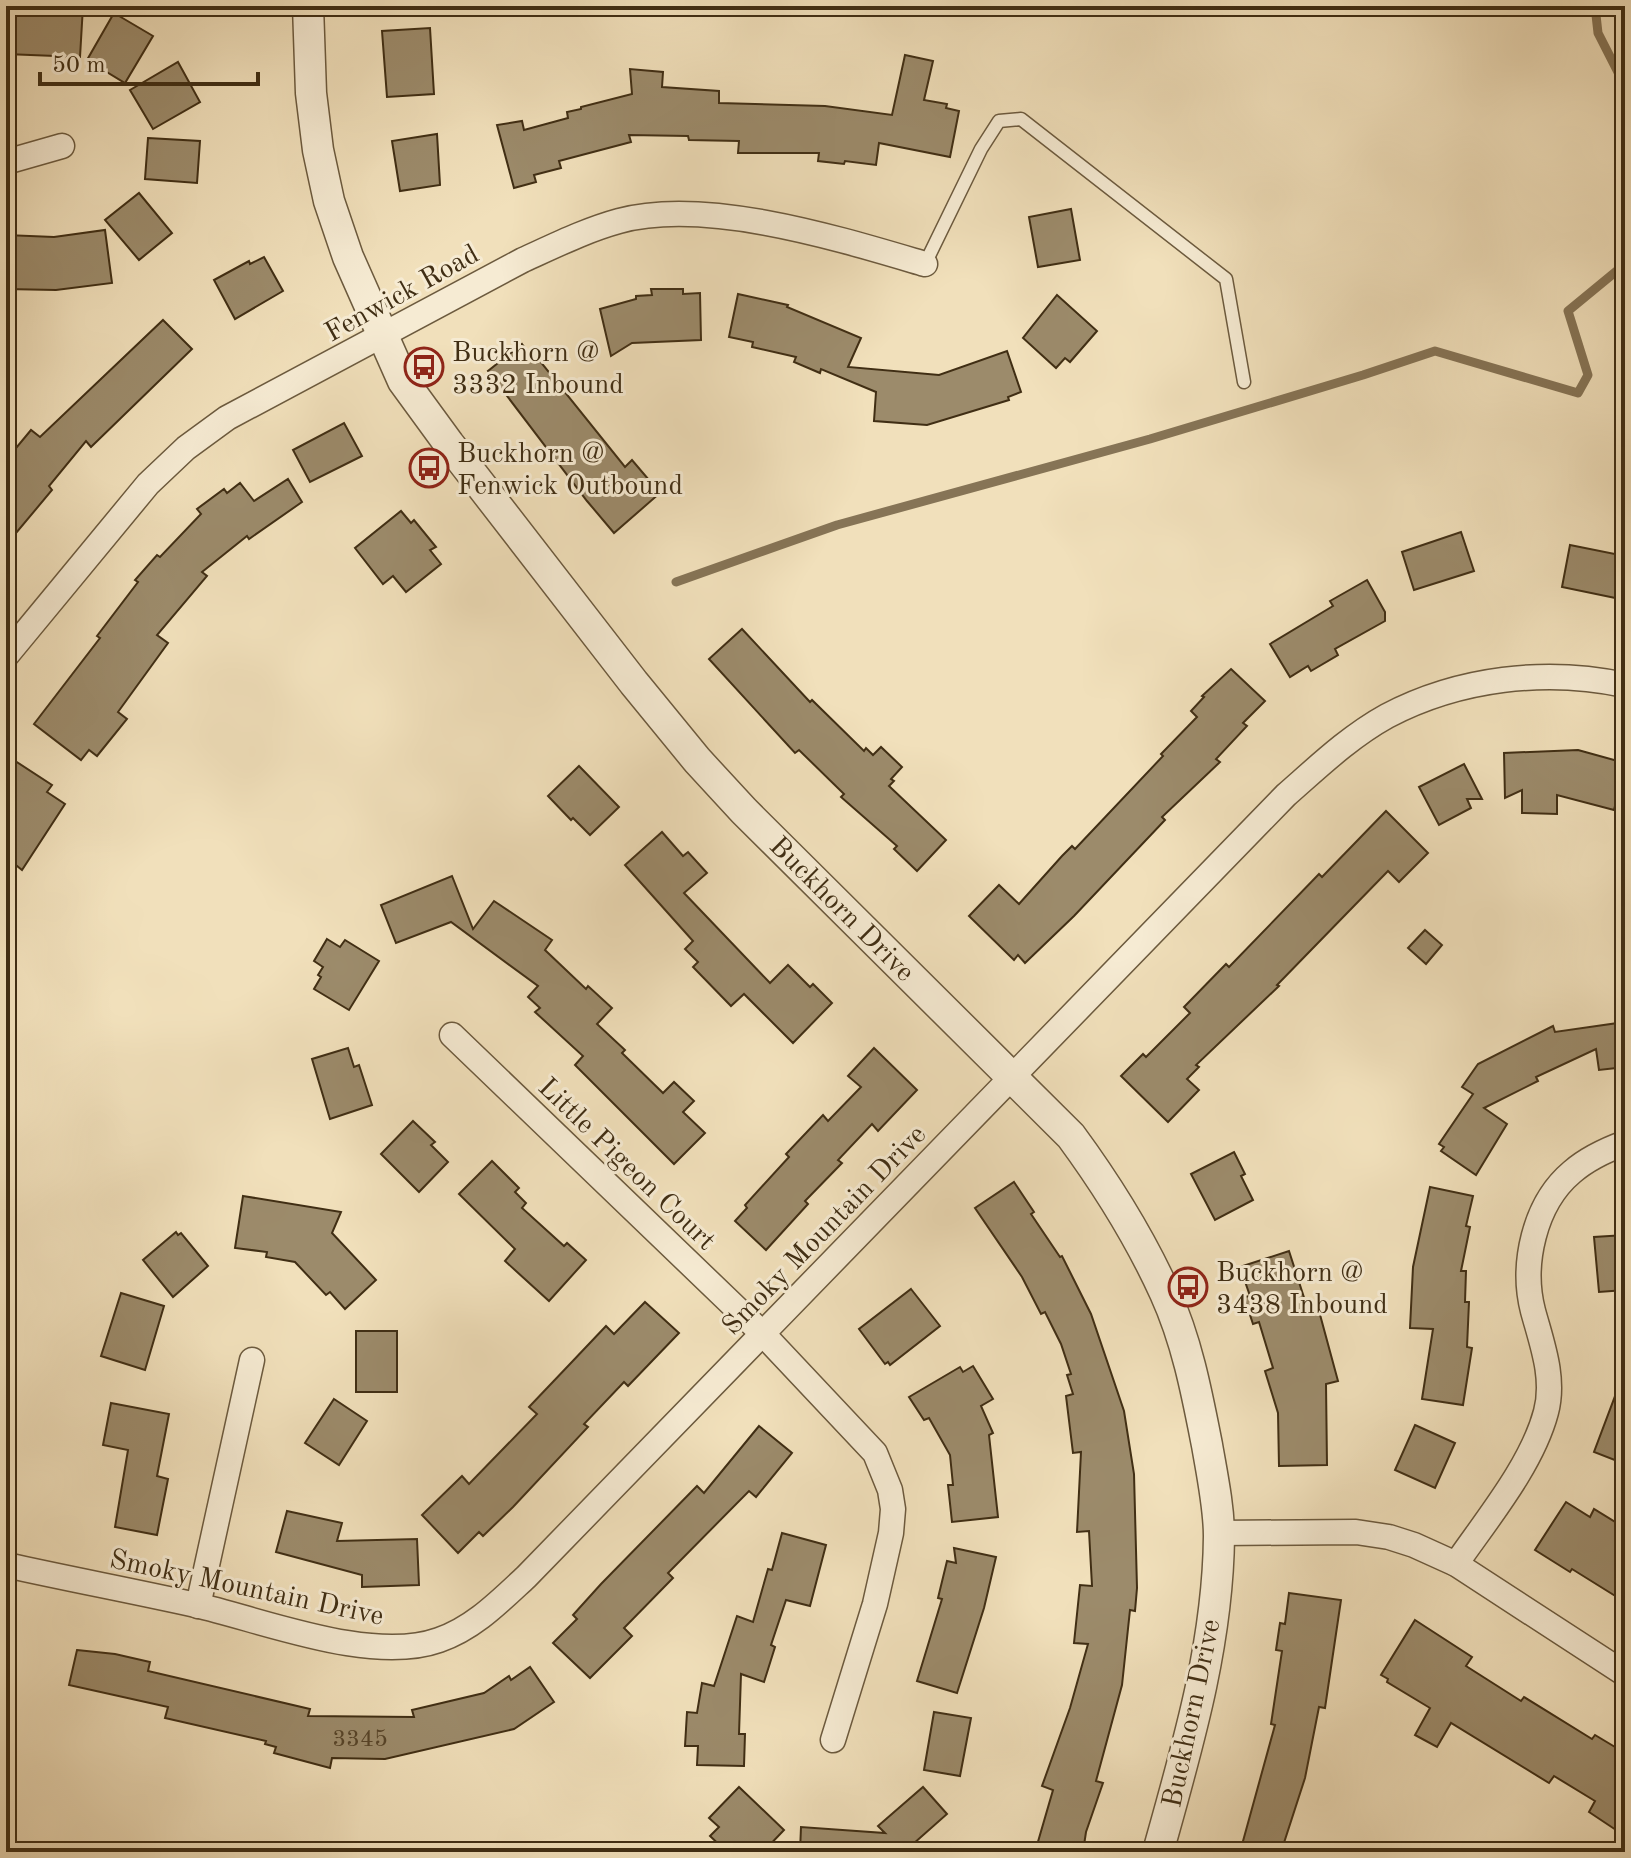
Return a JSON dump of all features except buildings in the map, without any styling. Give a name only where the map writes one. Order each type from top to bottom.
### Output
[{"type":"street","name":"Buckhorn Drive","points":[[308,6],[311,93],[318,150],[329,201],[348,257],[403,381],[697,760],[744,811],[1071,1136],[1106,1183],[1165,1293],[1197,1392],[1219,1533],[1206,1666],[1189,1742],[1158,1852]]},
{"type":"street","points":[[6,162],[62,146]]},
{"type":"street","name":"Fenwick Road","points":[[6,656],[148,484],[186,448],[227,418],[546,249],[620,220],[704,214],[833,237],[925,264]]},
{"type":"street","name":"Smoky Mountain Drive","points":[[6,1565],[198,1606],[362,1647],[401,1648],[439,1640],[479,1620],[526,1577],[1286,795],[1343,746],[1386,717],[1428,697],[1471,685],[1510,679],[1583,678],[1625,685]]},
{"type":"street","name":"Little Pigeon Court","points":[[452,1035],[763,1334],[875,1453],[890,1490],[893,1509],[884,1569],[833,1740]]},
{"type":"street","points":[[1456,1564],[1511,1483],[1534,1443],[1546,1411],[1547,1366],[1526,1271],[1534,1232],[1551,1199],[1570,1173],[1596,1154],[1625,1143]]},
{"type":"street","points":[[198,1606],[252,1360]]},
{"type":"street","points":[[1219,1533],[1356,1532],[1414,1545],[1456,1564],[1625,1674]]},
{"type":"lane","points":[[925,264],[993,130],[999,121],[1021,119],[1226,279],[1244,382]]},
{"type":"waterway","points":[[1595,6],[1598,33],[1625,86]]},
{"type":"waterway","points":[[676,582],[837,525],[1150,439],[1435,351],[1578,393],[1588,375],[1568,311],[1619,269],[1625,269]]},
{"type":"place","name":"Buckhorn @ 3332 Inbound","points":[[424,367]]},
{"type":"place","name":"Buckhorn @ Fenwick Outbound","points":[[429,468]]},
{"type":"place","name":"Buckhorn @ 3438 Inbound","points":[[1188,1287]]}]
